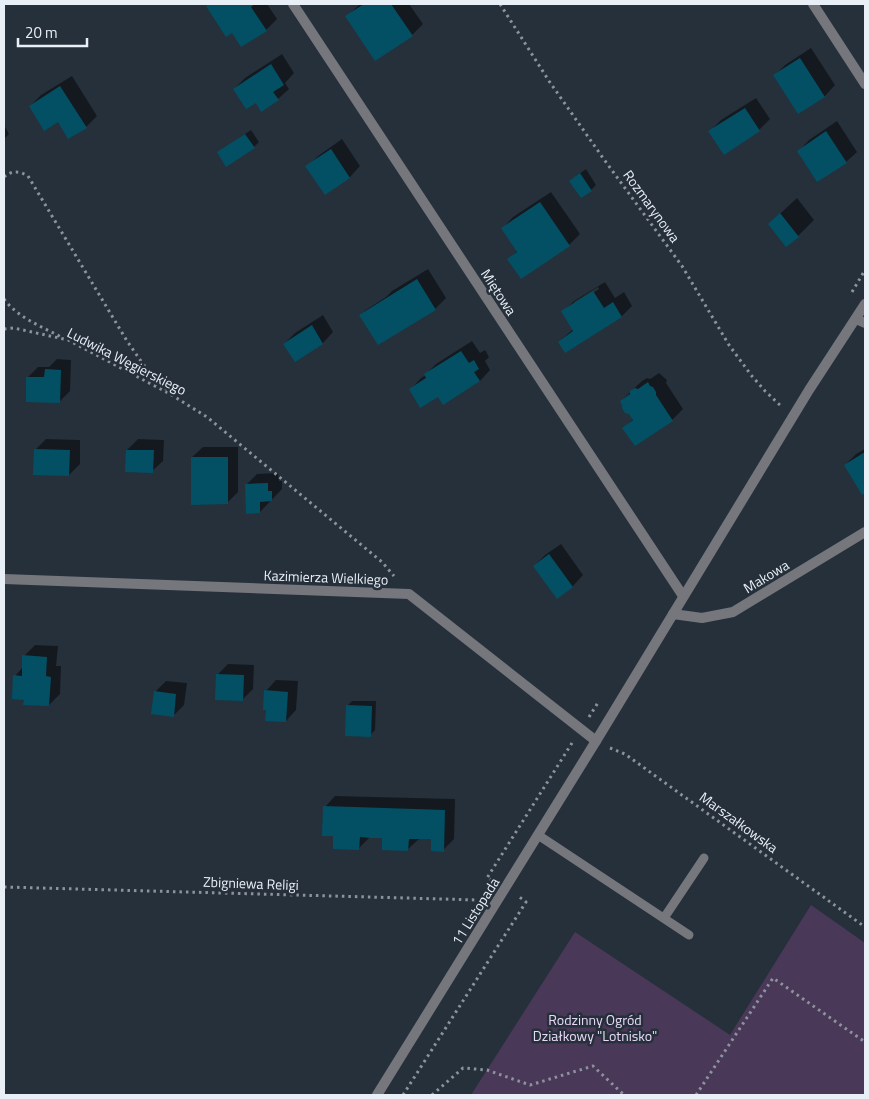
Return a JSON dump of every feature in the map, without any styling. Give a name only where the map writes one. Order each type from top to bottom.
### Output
[{"type":"street","name":"Miętowa","points":[[293,4],[683,596]]},
{"type":"street","points":[[814,4],[865,84]]},
{"type":"street","name":"11 Listopada","points":[[378,1095],[809,390],[861,321],[865,304]]},
{"type":"street","name":"Makowa","points":[[673,614],[702,618],[733,612],[865,532]]},
{"type":"street","name":"Kazimierza Wielkiego","points":[[4,578],[409,594]]},
{"type":"street","points":[[409,594],[596,741]]},
{"type":"lane","points":[[538,835],[689,935]]},
{"type":"lane","points":[[664,918],[704,858]]},
{"type":"path","name":"Rozmarynowa","points":[[500,4],[549,81],[682,266],[730,345],[751,375],[765,391],[793,416]]},
{"type":"path","points":[[4,177],[8,173],[21,172],[28,176],[127,341],[170,394]]},
{"type":"path","points":[[4,299],[26,319],[68,340]]},
{"type":"path","name":"Ludwika Węgierskiego","points":[[4,328],[14,328],[68,340],[170,394],[207,417],[382,562],[409,594]]},
{"type":"path","name":"Marszałkowska","points":[[596,741],[625,754],[865,927]]},
{"type":"path","name":"Zbigniewa Religi","points":[[4,887],[497,901]]},
{"type":"path","points":[[403,1095],[526,902]]},
{"type":"path","points":[[696,1095],[773,978],[865,1042]]},
{"type":"path","points":[[432,1095],[463,1068],[487,1070],[530,1085],[593,1066],[624,1095]]},
{"type":"green space","name":"Rodzinny Ogród Działkowy \"Lotnisko\"","points":[[811,905],[865,943],[865,1095],[471,1095],[575,932],[730,1035]]},
{"type":"building","points":[[209,4],[254,4],[251,7],[267,31],[241,47],[232,33],[226,37],[206,6]]},
{"type":"building","points":[[364,4],[391,4],[413,36],[375,61],[345,16]]},
{"type":"building","points":[[800,58],[825,97],[798,114],[773,75]]},
{"type":"building","points":[[271,64],[284,85],[273,92],[279,100],[261,112],[256,103],[246,109],[233,89]]},
{"type":"building","points":[[60,86],[87,128],[68,139],[58,122],[44,131],[29,106]]},
{"type":"building","points":[[745,108],[760,131],[724,155],[708,131]]},
{"type":"building","points":[[826,131],[847,163],[817,182],[797,151]]},
{"type":"building","points":[[245,134],[255,148],[226,167],[217,152]]},
{"type":"building","points":[[331,149],[350,178],[325,195],[305,166]]},
{"type":"building","points":[[580,173],[592,191],[581,198],[569,181]]},
{"type":"building","points":[[540,202],[570,246],[521,279],[507,259],[517,252],[501,228]]},
{"type":"building","points":[[780,213],[799,237],[786,247],[768,224]]},
{"type":"building","points":[[417,279],[436,310],[378,345],[359,315]]},
{"type":"building","points":[[593,291],[604,308],[613,302],[622,317],[565,353],[558,342],[573,331],[561,311]]},
{"type":"building","points":[[312,325],[323,344],[295,362],[283,344]]},
{"type":"building","points":[[461,351],[469,363],[474,360],[479,369],[474,372],[480,381],[443,405],[438,397],[420,408],[409,389],[426,378],[424,374]]},
{"type":"building","points":[[45,369],[61,370],[60,403],[26,402],[26,377],[44,377]]},
{"type":"building","points":[[648,382],[653,387],[673,421],[635,446],[622,428],[633,420],[629,414],[625,413],[620,401],[630,394],[630,391],[635,388],[638,389]]},
{"type":"building","points":[[34,449],[70,450],[69,476],[33,475]]},
{"type":"building","points":[[126,450],[154,450],[153,473],[125,472]]},
{"type":"building","points":[[865,452],[865,493],[862,495],[844,465]]},
{"type":"building","points":[[191,457],[228,457],[228,504],[191,505]]},
{"type":"building","points":[[268,483],[268,491],[272,491],[272,501],[260,502],[260,513],[246,514],[245,484]]},
{"type":"building","points":[[549,554],[573,587],[557,599],[533,566]]},
{"type":"building","points":[[22,655],[47,657],[46,676],[51,677],[49,706],[23,705],[24,700],[12,699],[13,675],[22,676]]},
{"type":"building","points":[[216,674],[244,675],[243,701],[215,700]]},
{"type":"building","points":[[264,690],[288,692],[286,722],[265,721],[266,710],[263,710]]},
{"type":"building","points":[[154,691],[176,694],[174,717],[151,714]]},
{"type":"building","points":[[346,705],[372,706],[371,737],[345,736]]},
{"type":"building","points":[[323,806],[445,810],[444,852],[431,851],[431,839],[409,839],[408,851],[382,850],[382,838],[360,837],[359,850],[333,849],[333,836],[322,836]]}]
